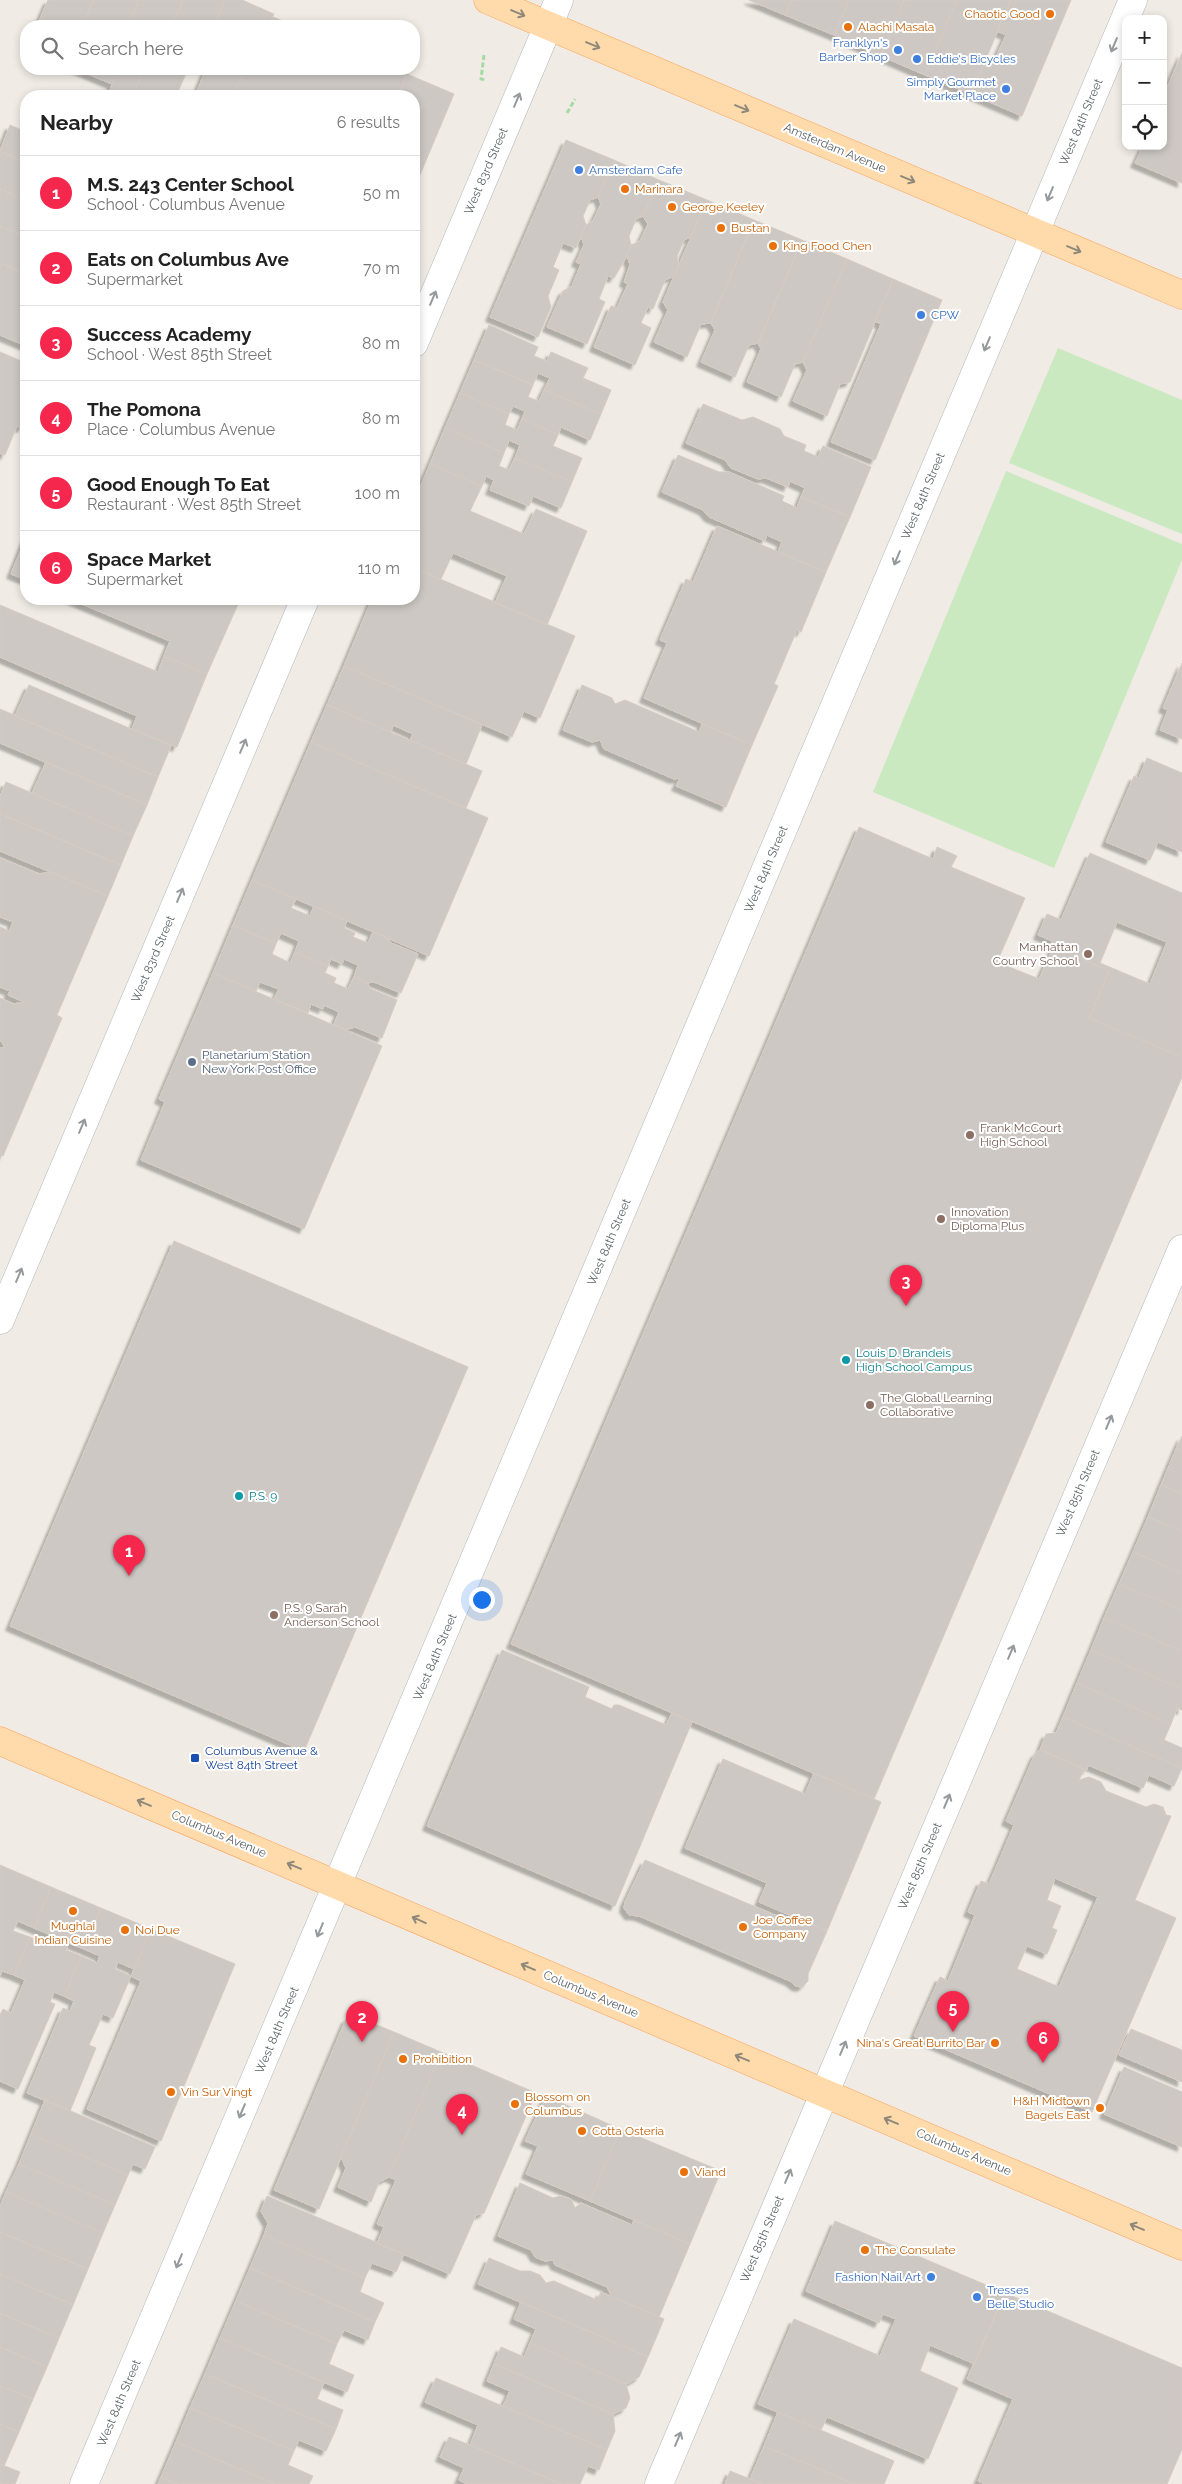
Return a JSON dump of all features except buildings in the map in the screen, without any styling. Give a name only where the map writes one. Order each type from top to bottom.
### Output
[{"type":"main road","name":"Amsterdam Avenue","points":[[488,0],[1182,295]]},
{"type":"main road","name":"Columbus Avenue","points":[[0,1742],[1182,2246]]},
{"type":"street","name":"West 83rd Street","points":[[420,329],[559,0]]},
{"type":"street","name":"West 84th Street","points":[[84,2484],[339,1885],[1133,0]]},
{"type":"street","name":"West 83rd Street","points":[[0,1320],[302,605]]},
{"type":"street","name":"West 85th Street","points":[[659,2484],[1182,1249]]},
{"type":"path","points":[[481,79],[484,55]]},
{"type":"path","points":[[567,113],[575,99]]},
{"type":"green space","points":[[1058,348],[1182,400],[1182,534],[1009,463]]},
{"type":"green space","points":[[1006,471],[1182,544],[1182,560],[1054,868],[873,792]]},
{"type":"place","name":"Chaotic Good","points":[[1050,14]]},
{"type":"place","name":"Alachi Masala","points":[[848,27]]},
{"type":"place","name":"Franklyn's Barber Shop","points":[[898,50]]},
{"type":"place","name":"Eddie's Bicycles","points":[[917,59]]},
{"type":"place","name":"Simply Gourmet Market Place","points":[[1006,89]]},
{"type":"place","name":"Amsterdam Cafe","points":[[579,170]]},
{"type":"place","name":"Marinara","points":[[625,189]]},
{"type":"place","name":"George Keeley","points":[[672,207]]},
{"type":"place","name":"Bustan","points":[[721,228]]},
{"type":"place","name":"King Food Chen","points":[[773,246]]},
{"type":"place","name":"CPW","points":[[921,315]]},
{"type":"place","name":"Manhattan Country School","points":[[1088,954]]},
{"type":"place","name":"Planetarium Station New York Post Office","points":[[192,1062]]},
{"type":"place","name":"Frank McCourt High School","points":[[970,1135]]},
{"type":"place","name":"Innovation Diploma Plus","points":[[941,1219]]},
{"type":"place","name":"Success Academy","points":[[906,1306]]},
{"type":"place","name":"Louis D. Brandeis High School Campus","points":[[846,1360]]},
{"type":"place","name":"The Global Learning Collaborative","points":[[870,1405]]},
{"type":"place","name":"P.S. 9","points":[[239,1496]]},
{"type":"place","name":"M.S. 243 Center School","points":[[129,1576]]},
{"type":"place","name":"P.S. 9 Sarah Anderson School","points":[[274,1615]]},
{"type":"place","name":"Columbus Avenue & West 84th Street","points":[[195,1758]]},
{"type":"place","name":"Mughlai Indian Cuisine","points":[[73,1911]]},
{"type":"place","name":"Joe Coffee Company","points":[[743,1927]]},
{"type":"place","name":"Noi Due","points":[[125,1930]]},
{"type":"place","name":"Good Enough To Eat","points":[[953,2032]]},
{"type":"place","name":"Eats on Columbus Ave","points":[[362,2042]]},
{"type":"place","name":"Nina's Great Burrito Bar","points":[[995,2043]]},
{"type":"place","name":"Prohibition","points":[[403,2059]]},
{"type":"place","name":"Space Market","points":[[1043,2063]]},
{"type":"place","name":"Vin Sur Vingt","points":[[171,2092]]},
{"type":"place","name":"Blossom on Columbus","points":[[515,2104]]},
{"type":"place","name":"H&H Midtown Bagels East","points":[[1100,2108]]},
{"type":"place","name":"Cotta Osteria","points":[[582,2131]]},
{"type":"place","name":"The Pomona","points":[[462,2135]]},
{"type":"place","name":"Viand","points":[[684,2172]]},
{"type":"place","name":"The Consulate","points":[[865,2250]]},
{"type":"place","name":"Fashion Nail Art","points":[[931,2277]]},
{"type":"place","name":"Tresses Belle Studio","points":[[977,2297]]}]
